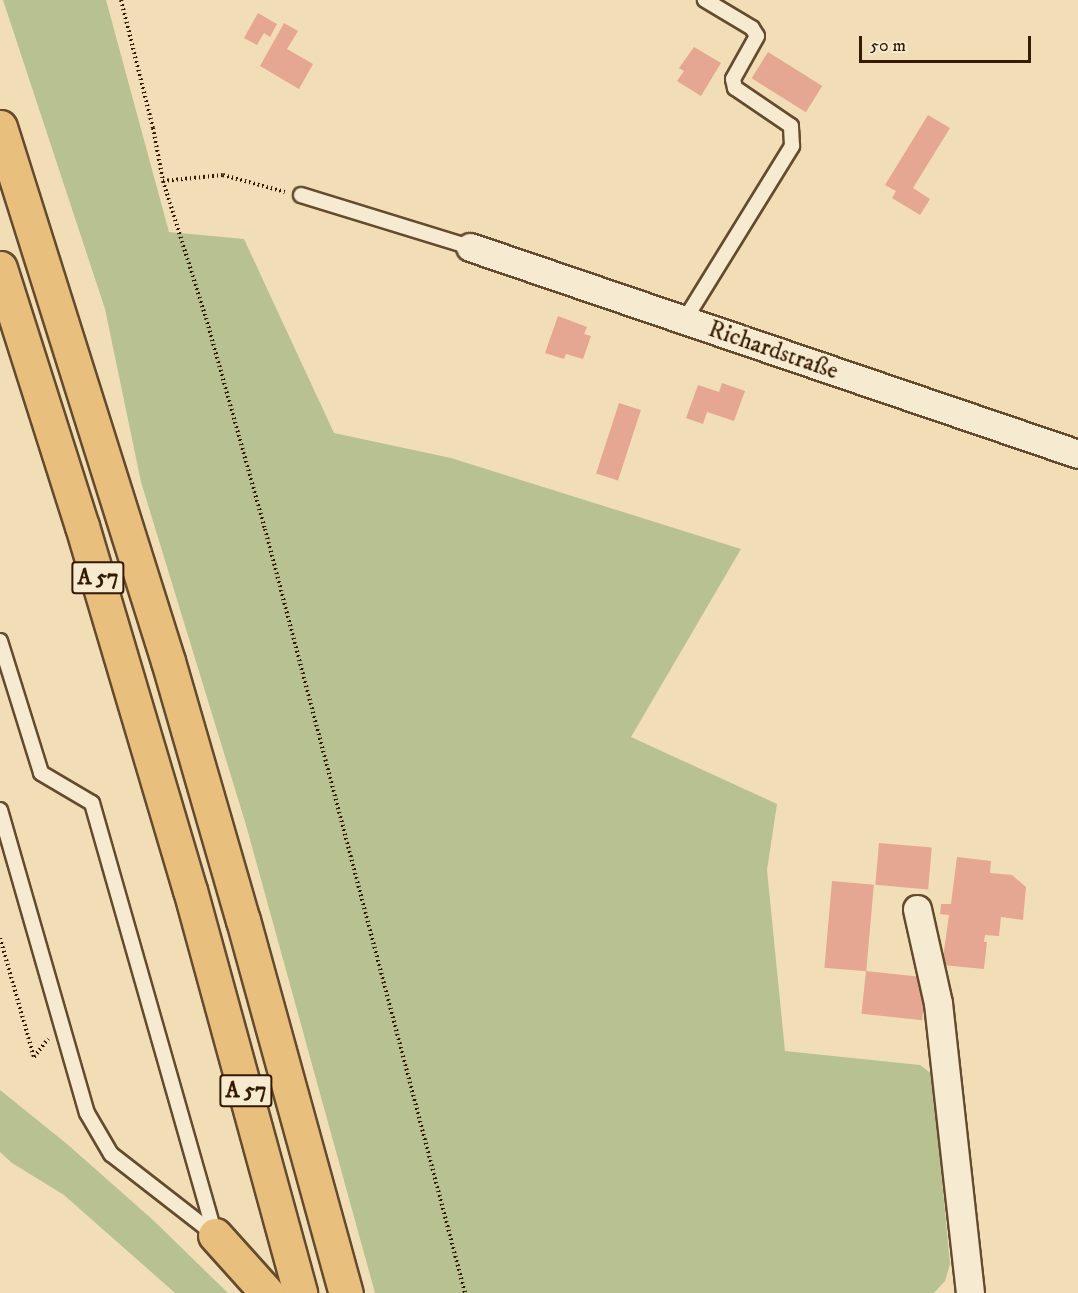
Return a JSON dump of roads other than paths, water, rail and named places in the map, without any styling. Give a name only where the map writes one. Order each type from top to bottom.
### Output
[{"type":"highway","name":"A 57","points":[[0,127],[168,661],[243,920],[346,1293]]},
{"type":"highway","name":"A 57","points":[[0,268],[82,526],[190,890],[300,1293]]},
{"type":"highway","points":[[214,1235],[267,1293]]},
{"type":"street","name":"Richardstraße","points":[[470,246],[1078,454]]},
{"type":"street","points":[[917,909],[938,1003],[970,1293]]},
{"type":"lane","points":[[684,321],[792,146],[791,126],[735,88],[733,79],[757,36],[752,28],[705,0]]},
{"type":"lane","points":[[302,195],[470,246]]},
{"type":"lane","points":[[0,641],[40,773],[92,803],[214,1235]]},
{"type":"lane","points":[[0,810],[87,1113],[111,1154],[214,1235]]}]
